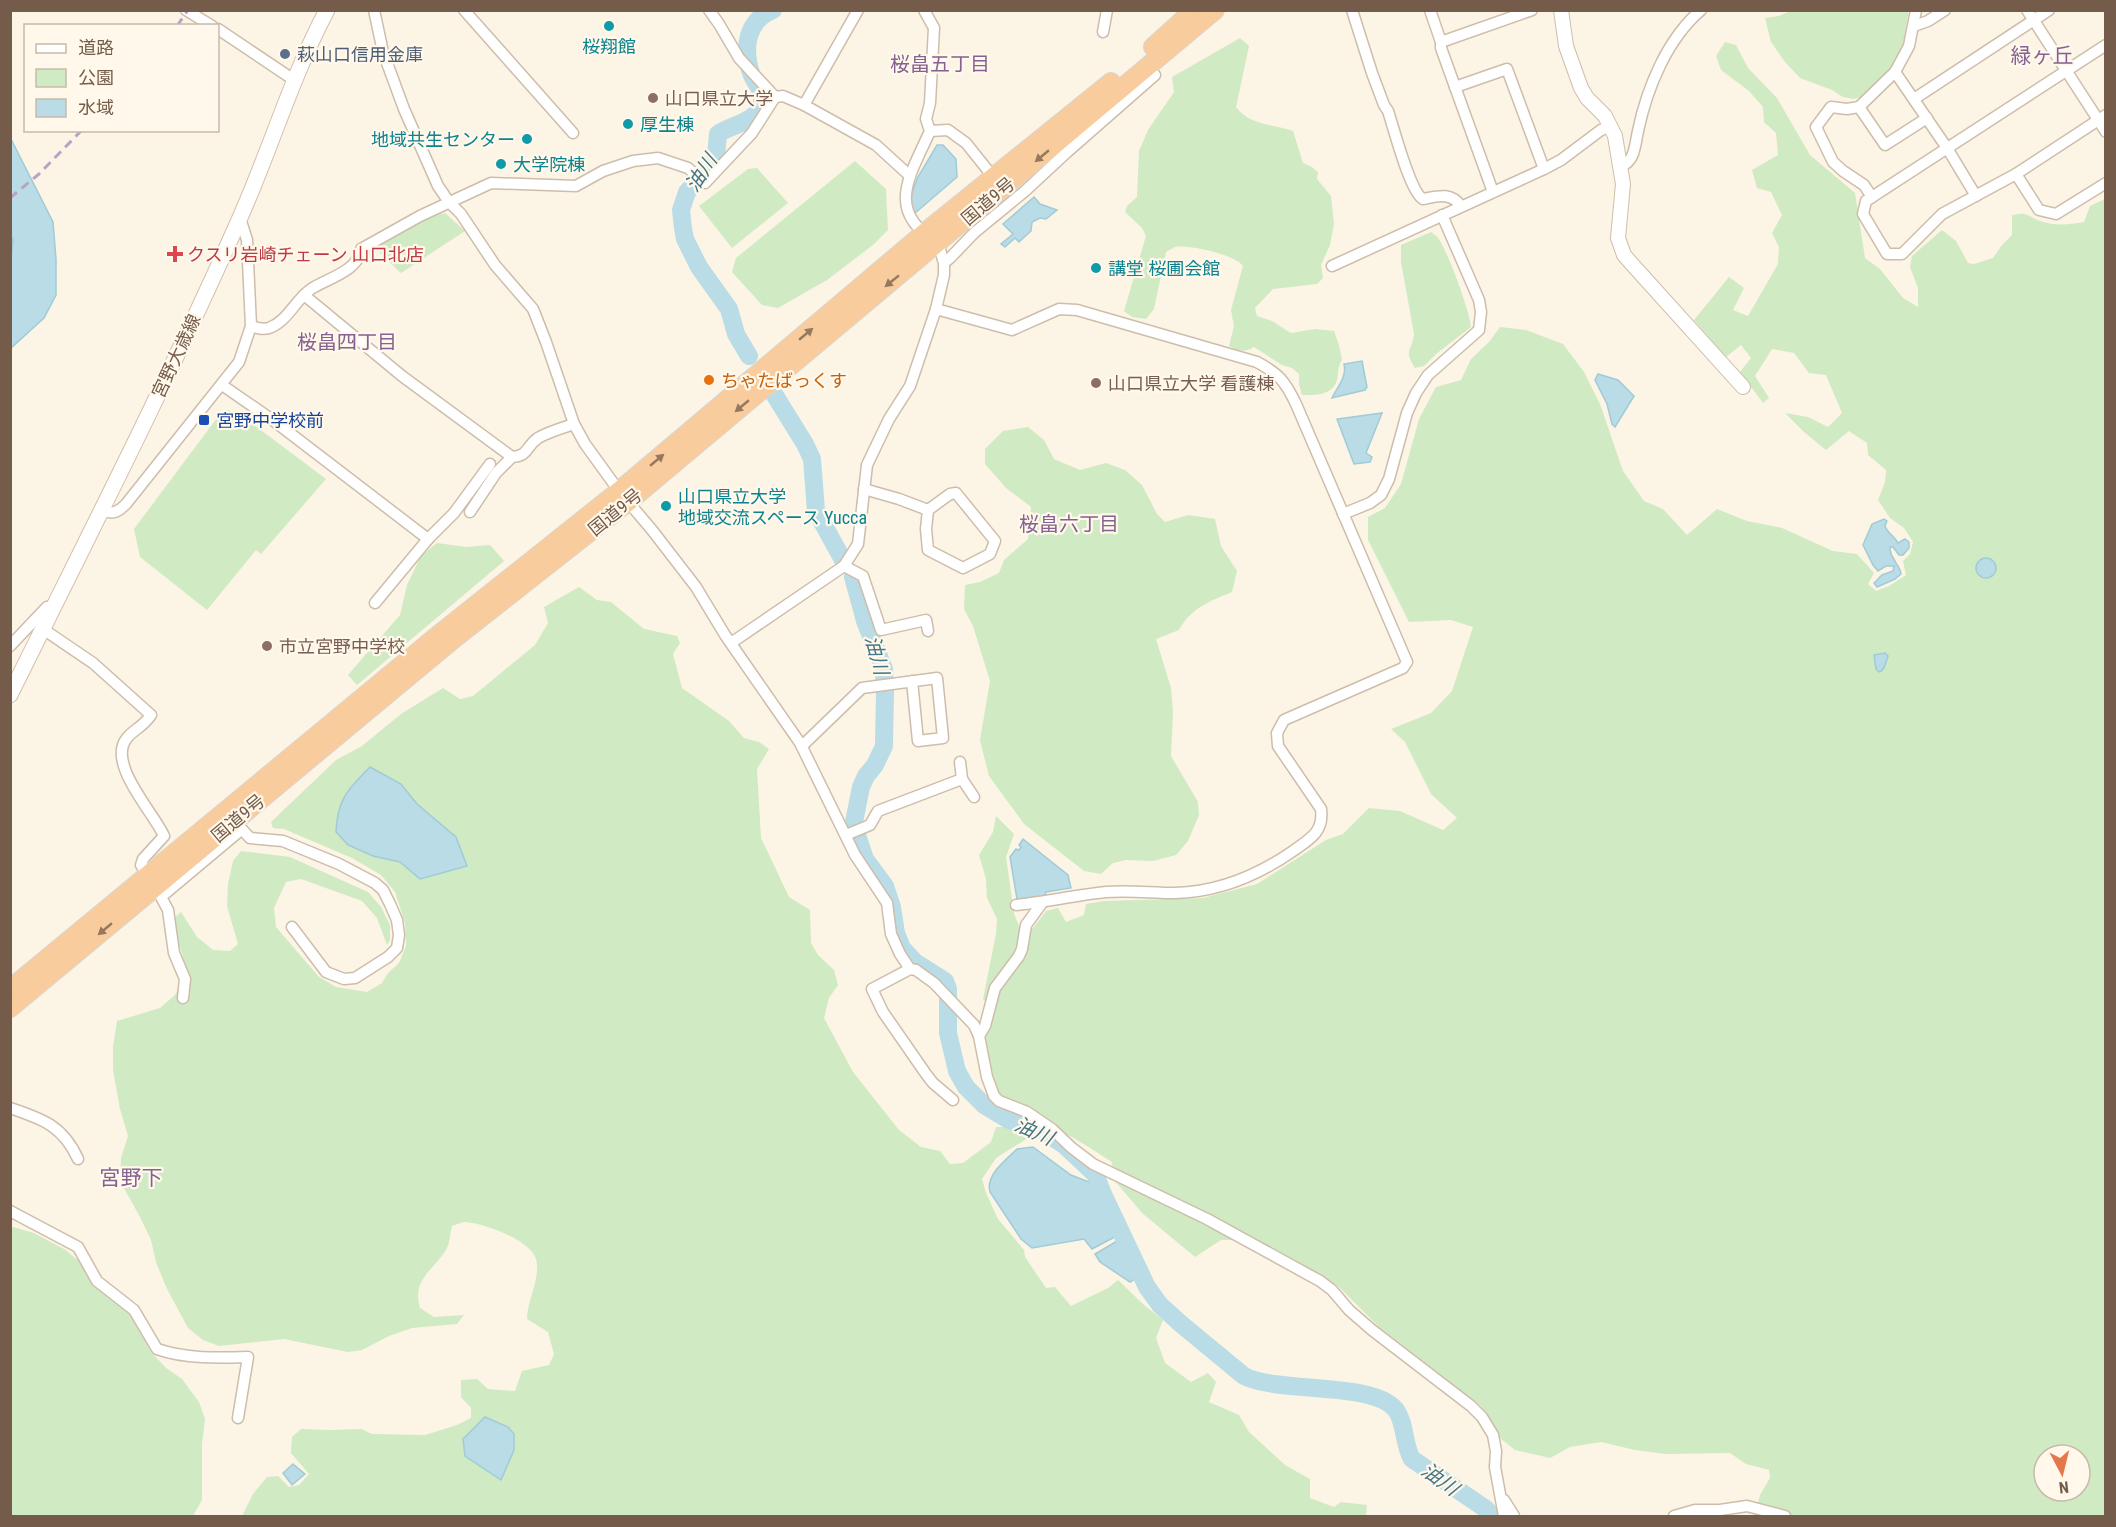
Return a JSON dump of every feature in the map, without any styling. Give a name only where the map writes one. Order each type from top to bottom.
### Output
[{"type":"highway","name":"国道9号","points":[[931,239],[994,178],[1148,52],[1194,10]]},
{"type":"highway","name":"国道9号","points":[[10,1008],[238,826],[450,642],[931,239],[1215,10]]},
{"type":"highway","name":"国道9号","points":[[10,989],[437,636],[624,497]]},
{"type":"main road","name":"宮野大歳線","points":[[10,695],[102,510],[240,218],[294,80],[327,10]]},
{"type":"street","points":[[186,10],[209,24]]},
{"type":"street","points":[[374,10],[383,52],[404,109],[438,186],[461,214],[495,265],[533,309],[573,424],[585,444],[696,587],[731,643],[802,746],[855,855],[887,903],[891,934],[910,969]]},
{"type":"street","points":[[464,10],[573,133]]},
{"type":"street","points":[[709,10],[739,58],[775,97]]},
{"type":"street","points":[[804,105],[858,10]]},
{"type":"street","points":[[731,643],[844,566],[858,544],[867,465],[889,419],[910,386],[936,309],[945,275],[944,263],[931,239],[911,221],[904,199],[910,176],[930,131],[926,120],[930,103],[934,28],[924,10]]},
{"type":"street","points":[[1103,32],[1107,10]]},
{"type":"street","points":[[1352,10],[1372,73],[1418,196],[1423,199],[1444,195],[1456,200],[1461,206]]},
{"type":"street","points":[[1430,10],[1441,48],[1493,192]]},
{"type":"street","points":[[1441,42],[1532,10]]},
{"type":"street","points":[[1561,10],[1566,46],[1581,88],[1611,126],[1615,136],[1623,184],[1618,238],[1624,255],[1743,387]]},
{"type":"street","points":[[1621,166],[1625,166],[1632,159],[1645,105],[1666,57],[1680,32],[1701,10]]},
{"type":"street","points":[[1872,197],[1864,185],[1833,162],[1816,127],[1831,107],[1847,109],[1859,107],[1895,72],[1909,46],[1916,10]]},
{"type":"street","points":[[1914,26],[1928,21],[1945,10]]},
{"type":"street","points":[[1914,99],[2031,15],[2049,10]]},
{"type":"street","points":[[2031,15],[2102,118],[2106,132]]},
{"type":"street","points":[[219,30],[294,80]]},
{"type":"street","points":[[2102,118],[2016,174],[1942,214],[1902,254],[1887,254],[1863,214],[1866,201],[2106,45]]},
{"type":"street","points":[[1455,87],[1508,69],[1544,169]]},
{"type":"street","points":[[1895,72],[1947,148],[1976,196]]},
{"type":"street","points":[[944,263],[974,232],[1026,191],[1155,75]]},
{"type":"street","points":[[775,97],[783,96],[804,105],[876,145],[910,176]]},
{"type":"street","points":[[251,326],[264,329],[272,327],[287,316],[311,289],[348,269],[361,254],[361,249],[449,202],[492,183],[576,186],[603,171],[633,161],[658,158],[688,168],[705,183],[752,133],[775,97]]},
{"type":"street","points":[[1859,107],[1884,145],[1927,118]]},
{"type":"street","points":[[1332,266],[1544,169],[1561,160],[1601,130],[1611,126]]},
{"type":"street","points":[[930,131],[948,130],[966,143],[994,178]]},
{"type":"street","points":[[2016,174],[2039,210],[2056,214],[2106,183]]},
{"type":"street","points":[[1343,514],[1370,503],[1381,495],[1389,479],[1407,413],[1416,393],[1442,360],[1479,330],[1481,312],[1479,300],[1442,215]]},
{"type":"street","points":[[102,510],[112,514],[126,504],[239,362],[251,326],[247,240],[240,218]]},
{"type":"street","points":[[304,295],[411,383],[512,457],[520,457],[527,452],[537,439],[573,424]]},
{"type":"street","points":[[936,309],[1012,330],[1059,309],[1077,310],[1257,362],[1275,372],[1287,384],[1407,662],[1403,668],[1284,720],[1280,725],[1277,733],[1278,746],[1321,809],[1323,820],[1320,829],[1312,838],[1272,866],[1243,880],[1216,888],[1179,893],[1107,892],[1016,906]]},
{"type":"street","points":[[222,385],[274,421],[428,539]]},
{"type":"street","points":[[470,512],[496,473],[512,457]]},
{"type":"street","points":[[375,603],[428,539],[454,513],[490,464]]},
{"type":"street","points":[[864,489],[928,510]]},
{"type":"street","points":[[956,493],[995,541],[990,554],[963,568],[928,550],[926,529],[928,510],[950,494],[956,493]]},
{"type":"street","points":[[844,566],[863,576],[881,630],[927,620]]},
{"type":"street","points":[[10,646],[47,607],[54,606]]},
{"type":"street","points":[[43,629],[93,663],[151,716],[144,726],[127,738],[122,750],[124,767],[148,812],[164,836],[143,859],[141,865],[148,876]]},
{"type":"street","points":[[802,746],[862,688],[912,681],[937,678],[943,738],[918,741],[912,681]]},
{"type":"street","points":[[960,762],[962,779],[974,797]]},
{"type":"street","points":[[846,835],[870,825],[878,811],[962,779]]},
{"type":"street","points":[[183,998],[185,980],[174,953],[168,910],[161,897],[238,826],[250,838],[283,841],[375,883],[383,890],[390,904],[397,920],[399,934],[397,948],[388,957],[355,978],[344,979],[326,972],[292,927]]},
{"type":"street","points":[[979,1036],[985,1026],[995,988],[1019,956],[1026,925],[1042,903]]},
{"type":"street","points":[[953,1100],[933,1083],[873,994],[872,989],[910,969],[916,970],[934,983],[974,1025],[979,1036],[987,1077],[994,1096],[999,1101],[1027,1112],[1052,1129],[1093,1164],[1207,1219],[1320,1281],[1372,1330],[1471,1406],[1482,1417],[1493,1435],[1496,1451],[1495,1467],[1504,1516]]},
{"type":"street","points":[[10,1108],[53,1126],[66,1137],[78,1159]]},
{"type":"street","points":[[10,1210],[78,1247],[97,1281],[134,1310],[157,1349],[192,1356],[248,1357],[238,1418]]},
{"type":"street","points":[[1502,1497],[1514,1516]]},
{"type":"street","points":[[1674,1516],[1695,1510],[1720,1510],[1747,1506],[1785,1516]]},
{"type":"green space","points":[[1908,10],[1903,46],[1890,69],[1861,97],[1854,99],[1843,97],[1832,90],[1800,78],[1771,42],[1765,18],[1779,16],[1790,11]]},
{"type":"green space","points":[[1240,38],[1249,46],[1236,107],[1254,121],[1293,131],[1303,163],[1318,172],[1317,179],[1331,196],[1334,224],[1330,245],[1321,265],[1323,278],[1317,284],[1273,289],[1255,308],[1257,316],[1272,321],[1291,333],[1315,329],[1334,331],[1342,360],[1335,385],[1322,394],[1302,395],[1299,374],[1254,347],[1241,351],[1229,346],[1234,326],[1231,310],[1243,266],[1222,254],[1181,247],[1175,247],[1166,252],[1154,309],[1146,319],[1132,317],[1124,311],[1146,236],[1142,228],[1125,212],[1127,206],[1137,197],[1139,151],[1148,130],[1174,92],[1172,77]]},
{"type":"green space","points":[[1725,42],[1736,45],[1748,68],[1777,98],[1810,155],[1855,193],[1865,258],[1880,269],[1903,298],[1918,307],[1918,288],[1910,267],[1912,256],[1942,230],[1956,241],[1968,263],[1974,264],[1993,258],[2012,235],[2012,215],[2024,214],[2051,224],[2084,222],[2090,206],[2105,199],[2105,1516],[1755,1516],[1760,1495],[1770,1478],[1769,1470],[1746,1464],[1730,1453],[1666,1454],[1601,1442],[1570,1447],[1550,1458],[1515,1450],[1500,1438],[1481,1406],[1380,1328],[1337,1285],[1256,1240],[1221,1240],[1195,1257],[1142,1213],[1114,1180],[1112,1162],[1062,1132],[1012,1116],[987,1101],[996,1088],[984,1034],[995,1011],[983,999],[997,919],[987,898],[986,879],[979,855],[993,832],[996,816],[1014,834],[1006,857],[1014,913],[1020,929],[1033,928],[1046,911],[1058,908],[1066,922],[1084,915],[1086,904],[1104,901],[1203,898],[1257,884],[1326,840],[1343,834],[1369,808],[1400,811],[1443,830],[1457,818],[1431,794],[1405,742],[1391,729],[1431,713],[1452,691],[1473,627],[1451,620],[1409,622],[1368,540],[1368,517],[1385,508],[1401,484],[1419,419],[1436,387],[1461,380],[1471,359],[1489,342],[1500,327],[1526,330],[1563,344],[1584,372],[1600,404],[1623,471],[1644,501],[1663,509],[1687,535],[1717,509],[1747,521],[1782,528],[1833,551],[1857,554],[1874,573],[1868,584],[1876,591],[1906,575],[1903,561],[1910,554],[1913,542],[1904,528],[1890,518],[1878,500],[1885,482],[1886,470],[1868,455],[1867,443],[1849,431],[1826,450],[1785,413],[1808,417],[1828,427],[1842,413],[1826,375],[1809,373],[1794,353],[1772,349],[1755,376],[1769,398],[1763,403],[1740,372],[1751,358],[1741,345],[1726,357],[1694,320],[1729,277],[1744,288],[1733,310],[1748,316],[1778,264],[1779,247],[1772,233],[1782,215],[1771,192],[1757,188],[1752,170],[1778,155],[1776,133],[1764,122],[1763,107],[1749,91],[1721,70],[1716,56]]},
{"type":"green space","points":[[855,161],[886,189],[888,230],[873,245],[827,280],[778,308],[762,305],[732,272],[736,258]]},
{"type":"green space","points":[[757,168],[788,203],[732,248],[699,206],[748,169]]},
{"type":"green space","points":[[445,213],[465,231],[401,273],[374,247],[427,217]]},
{"type":"green space","points":[[1431,232],[1442,244],[1452,267],[1467,308],[1471,327],[1424,366],[1415,368],[1409,354],[1414,334],[1401,262],[1401,245]]},
{"type":"green space","points":[[228,410],[238,413],[326,479],[261,554],[256,550],[207,610],[140,557],[134,529],[220,414]]},
{"type":"green space","points":[[1028,427],[1044,440],[1054,459],[1080,470],[1106,463],[1125,470],[1142,485],[1157,514],[1165,522],[1188,515],[1215,519],[1221,546],[1237,571],[1232,592],[1195,611],[1179,630],[1156,639],[1171,688],[1173,712],[1171,756],[1198,802],[1199,815],[1188,841],[1176,855],[1153,861],[1126,860],[1113,863],[1101,874],[1084,871],[1024,824],[989,776],[980,740],[990,681],[973,626],[964,609],[965,585],[980,582],[999,573],[1004,560],[1028,539],[1031,507],[1006,488],[985,464],[985,449],[1003,431]]},
{"type":"green space","points":[[437,543],[466,547],[490,545],[504,561],[357,685],[348,675],[400,615],[407,585],[421,556]]},
{"type":"green space","points":[[579,587],[597,600],[611,602],[644,629],[677,636],[680,643],[673,654],[682,688],[729,721],[744,738],[759,742],[769,749],[757,769],[761,838],[789,897],[810,910],[811,943],[818,955],[834,970],[838,985],[829,998],[824,1018],[853,1072],[899,1130],[921,1147],[940,1151],[950,1164],[963,1163],[991,1142],[996,1127],[1012,1127],[1033,1135],[996,1158],[982,1179],[998,1219],[1024,1250],[1025,1257],[1046,1288],[1055,1287],[1071,1306],[1108,1288],[1118,1280],[1163,1320],[1156,1338],[1165,1363],[1191,1382],[1208,1373],[1216,1382],[1209,1402],[1239,1415],[1249,1432],[1285,1465],[1310,1479],[1310,1498],[1334,1507],[1341,1502],[1367,1505],[1366,1516],[242,1516],[253,1494],[267,1477],[278,1476],[289,1487],[299,1485],[309,1474],[291,1453],[292,1437],[301,1429],[361,1429],[372,1434],[425,1435],[471,1418],[471,1408],[461,1397],[461,1380],[477,1379],[488,1389],[515,1391],[522,1371],[549,1365],[554,1354],[548,1332],[527,1319],[537,1274],[536,1259],[525,1245],[516,1239],[483,1226],[462,1222],[452,1226],[447,1247],[421,1283],[418,1298],[420,1308],[434,1317],[464,1315],[457,1324],[412,1328],[389,1336],[362,1350],[348,1352],[284,1339],[219,1346],[203,1340],[188,1328],[166,1287],[156,1262],[151,1240],[120,1181],[121,1158],[128,1136],[120,1109],[113,1070],[113,1047],[117,1021],[160,1008],[175,995],[187,970],[174,918],[181,912],[197,937],[213,950],[230,951],[238,944],[227,906],[228,884],[233,861],[241,851],[290,857],[368,892],[381,907],[390,925],[390,940],[387,945],[377,918],[362,901],[301,879],[286,882],[274,908],[276,927],[319,977],[336,987],[367,992],[382,983],[388,973],[399,963],[406,946],[405,923],[395,892],[381,875],[352,858],[284,829],[273,828],[271,822],[336,760],[362,746],[401,714],[443,688],[460,699],[473,696],[535,645],[548,623],[544,607]]},
{"type":"green space","points":[[13,1227],[34,1233],[64,1249],[80,1262],[96,1287],[131,1316],[151,1352],[166,1368],[182,1379],[199,1402],[205,1419],[202,1444],[202,1500],[193,1516],[11,1516],[10,1229]]},
{"type":"water","points":[[10,137],[53,222],[56,259],[56,295],[44,318],[11,348],[10,266],[13,240],[10,235]]},
{"type":"water","points":[[937,145],[943,145],[956,159],[957,177],[914,214],[910,198],[918,177]]},
{"type":"water","points":[[1034,197],[1040,204],[1057,210],[1046,219],[1040,218],[1032,222],[1031,231],[1019,242],[1015,238],[1005,247],[1001,244],[1013,234],[1003,224]]},
{"type":"water","points":[[1362,361],[1367,387],[1365,390],[1332,398],[1343,378],[1344,364]]},
{"type":"water","points":[[1598,374],[1618,380],[1634,396],[1615,427],[1595,380]]},
{"type":"water","points":[[1382,413],[1366,453],[1372,457],[1370,462],[1354,464],[1337,419]]},
{"type":"water","points":[[1884,519],[1887,521],[1886,528],[1898,543],[1905,539],[1909,542],[1909,548],[1903,555],[1899,555],[1893,547],[1890,547],[1901,574],[1877,587],[1874,583],[1882,575],[1893,571],[1894,566],[1886,566],[1878,571],[1863,545],[1872,524]]},
{"type":"water","points":[[1986,558],[1993,561],[1996,568],[1993,575],[1986,578],[1979,575],[1976,568],[1979,561]]},
{"type":"water","points":[[1885,653],[1888,656],[1886,663],[1883,670],[1879,672],[1876,669],[1874,655]]},
{"type":"water","points":[[370,767],[401,784],[417,804],[456,837],[467,866],[420,879],[400,862],[373,856],[348,845],[336,832],[341,803]]},
{"type":"water","points":[[1023,839],[1068,875],[1071,888],[1046,892],[1045,896],[1017,899],[1010,857],[1016,849],[1019,850]]},
{"type":"water","points":[[1033,1147],[1071,1175],[1089,1182],[1115,1233],[1113,1238],[1092,1249],[1084,1239],[1032,1248],[1021,1239],[990,1192],[989,1186],[993,1174],[1017,1149]]},
{"type":"water","points":[[1117,1241],[1136,1278],[1130,1282],[1100,1262],[1095,1254]]},
{"type":"water","points":[[485,1417],[508,1427],[514,1434],[514,1450],[501,1480],[465,1456],[463,1439]]},
{"type":"water","points":[[293,1464],[305,1474],[292,1485],[283,1473]]},
{"type":"waterway","name":"油川","points":[[749,356],[736,334],[729,309],[699,267],[685,239],[681,210],[687,192],[710,167],[716,156],[718,134],[750,119],[759,109],[763,98],[761,90],[752,77],[747,45],[752,28],[757,21],[773,10]]},
{"type":"waterway","name":"油川","points":[[774,394],[812,459],[816,511],[843,560]]},
{"type":"waterway","name":"油川","points":[[853,577],[865,621],[884,669],[885,692],[884,746],[861,787],[854,822],[865,859],[885,886],[892,907],[896,933],[902,948],[915,962],[945,981],[948,989],[948,1033],[957,1071],[966,1087],[984,1105],[1009,1120],[1040,1129],[1064,1145],[1095,1174],[1147,1287],[1160,1305],[1244,1376],[1280,1385],[1348,1391],[1385,1401],[1396,1410],[1399,1416],[1412,1459],[1486,1509],[1492,1516]]},
{"type":"railway","points":[[178,24],[188,10]]},
{"type":"railway","points":[[10,198],[39,174],[80,132]]},
{"type":"place","name":"桜翔館","points":[[609,26]]},
{"type":"place","name":"萩山口信用金庫","points":[[285,54]]},
{"type":"place","name":"山口県立大学","points":[[653,98]]},
{"type":"place","name":"厚生棟","points":[[628,124]]},
{"type":"place","name":"地域共生センター","points":[[527,139]]},
{"type":"place","name":"大学院棟","points":[[501,164]]},
{"type":"place","name":"クスリ岩崎チェーン 山口北店","points":[[175,254]]},
{"type":"place","name":"講堂 桜圃会館","points":[[1096,268]]},
{"type":"place","name":"ちゃたばっくす","points":[[709,380]]},
{"type":"place","name":"山口県立大学 看護棟","points":[[1096,383]]},
{"type":"place","name":"宮野中学校前","points":[[204,420]]},
{"type":"place","name":"山口県立大学 地域交流スペース Yucca","points":[[666,506]]},
{"type":"place","name":"市立宮野中学校","points":[[267,646]]},
{"type":"district","name":"緑ヶ丘","points":[[2042,56]]},
{"type":"district","name":"桜畠五丁目","points":[[940,64]]},
{"type":"district","name":"桜畠四丁目","points":[[347,342]]},
{"type":"district","name":"桜畠六丁目","points":[[1069,524]]},
{"type":"district","name":"宮野下","points":[[131,1178]]}]
